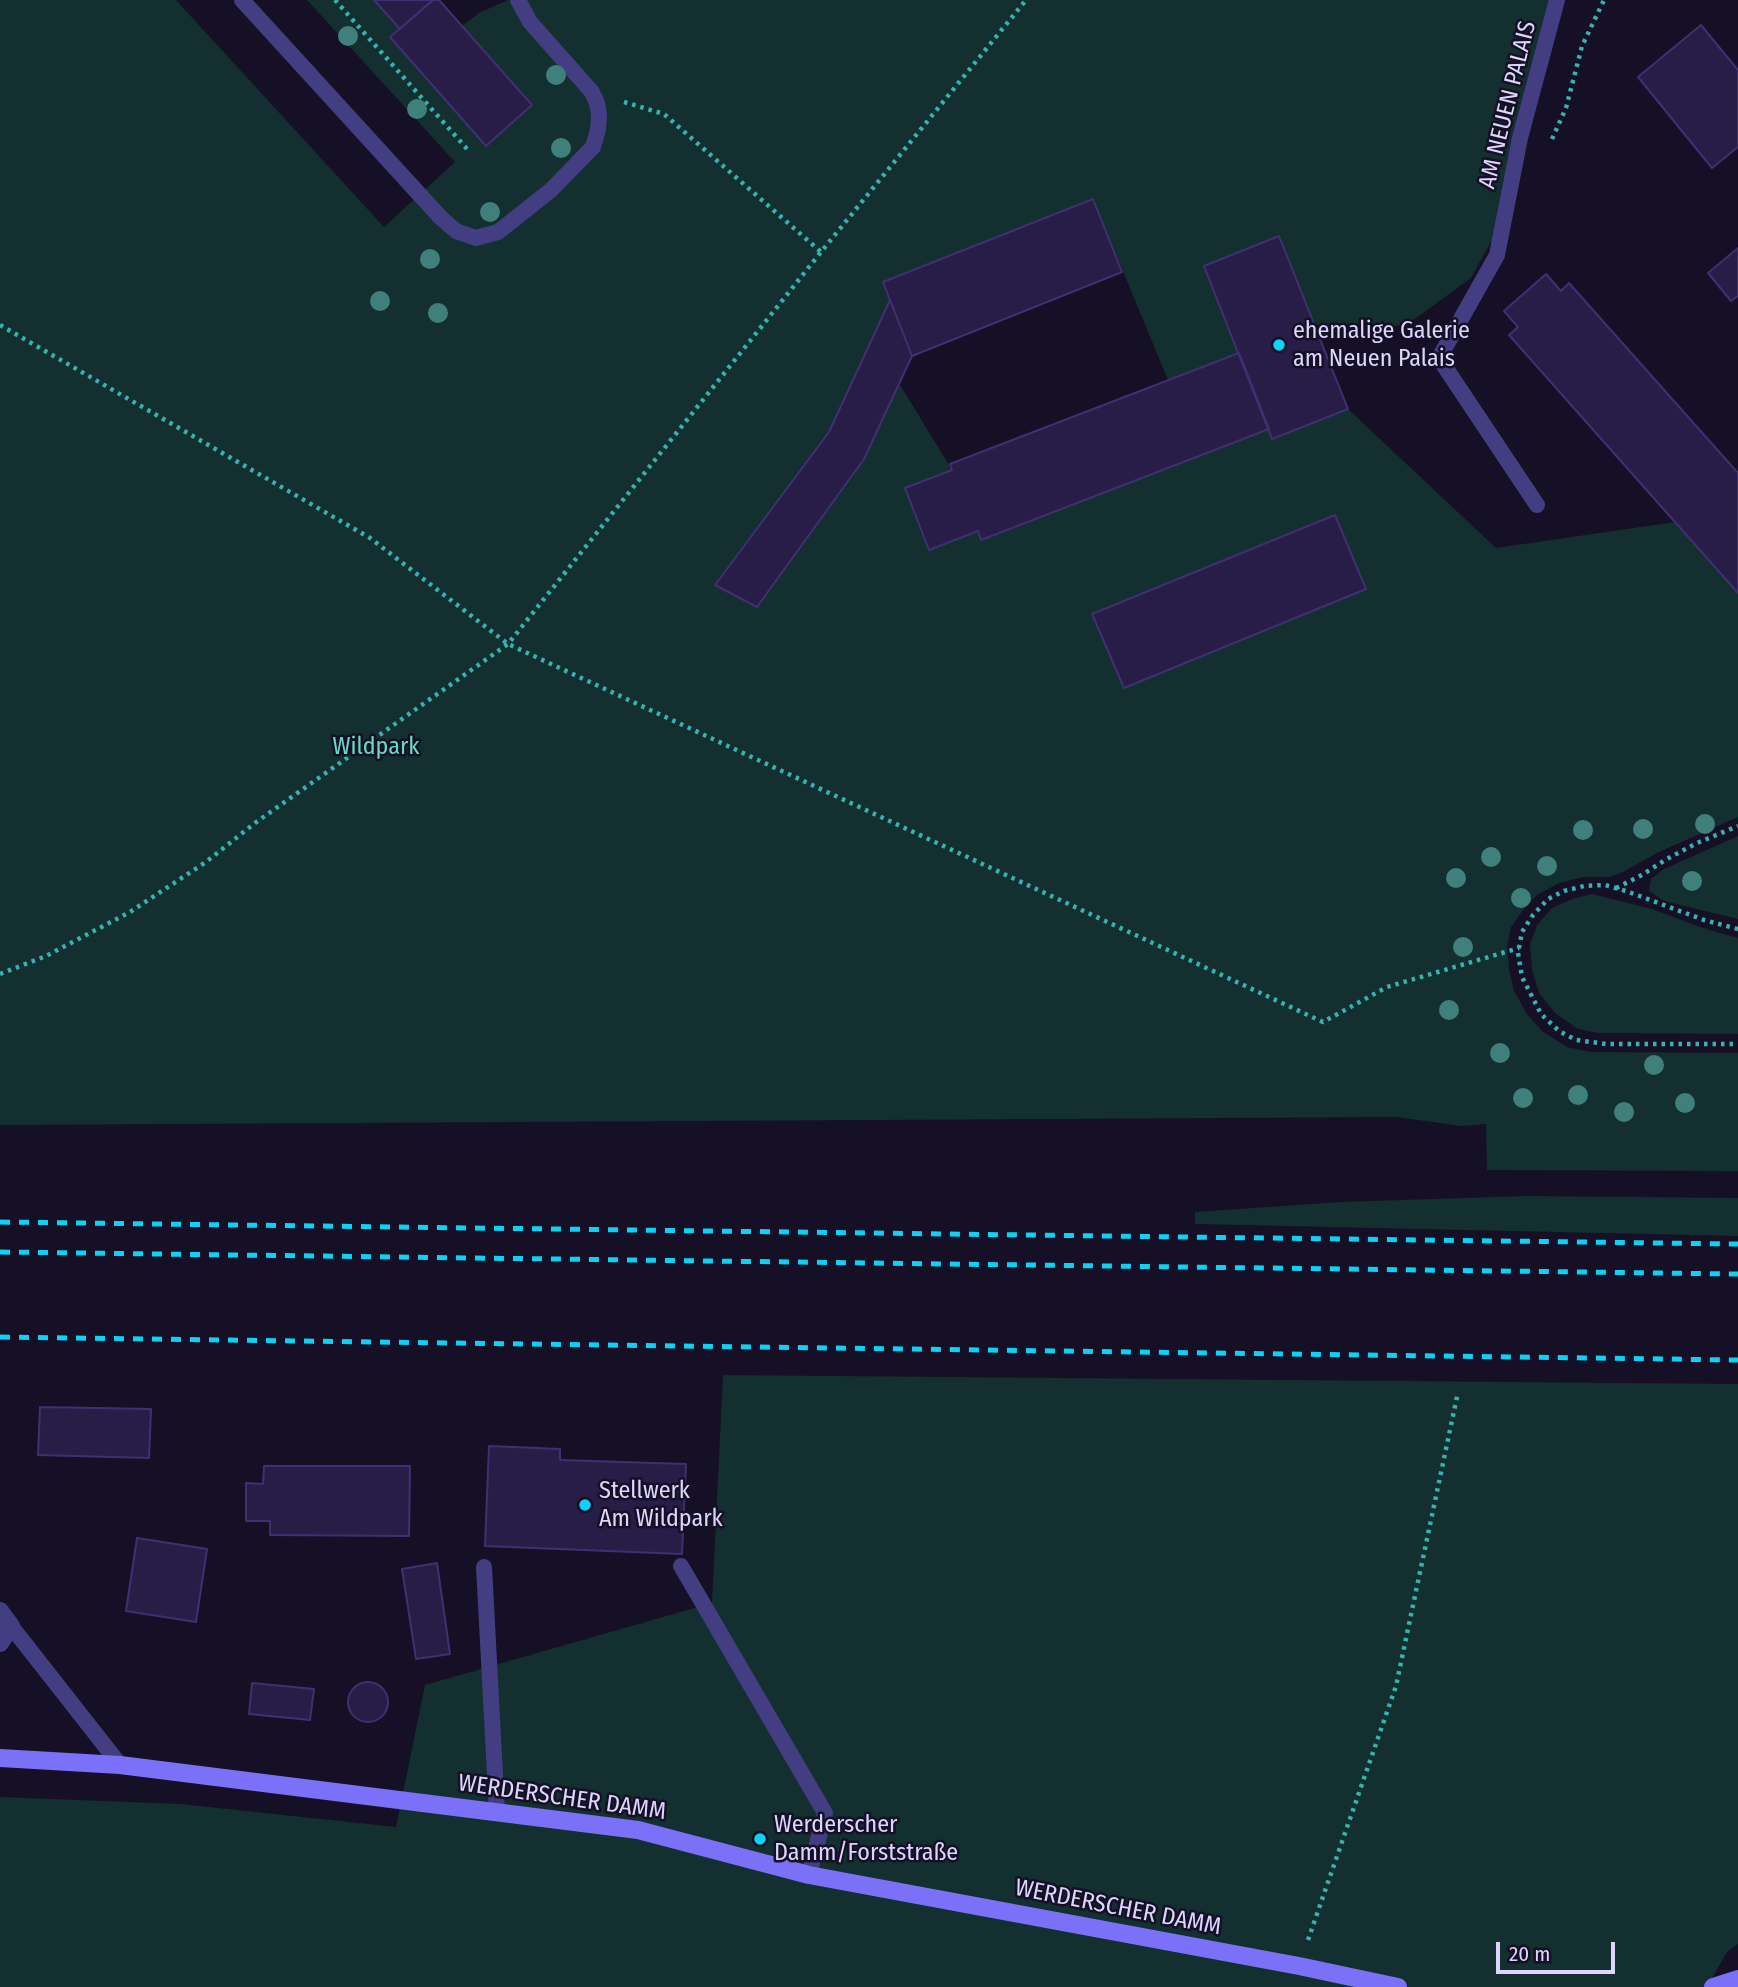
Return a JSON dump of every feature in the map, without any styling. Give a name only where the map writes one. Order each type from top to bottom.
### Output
[{"type":"street","points":[[0,1611],[10,1626],[0,1643]]},
{"type":"street","name":"WERDERSCHER DAMM","points":[[0,1758],[120,1765],[638,1830],[809,1875],[1299,1966],[1398,1987]]},
{"type":"street","points":[[1713,1987],[1738,1979]]},
{"type":"lane","points":[[242,0],[441,218],[456,231],[477,238],[498,232],[551,190],[593,147],[598,130],[599,114],[592,92],[530,22],[518,0]]},
{"type":"lane","name":"AM NEUEN PALAIS","points":[[1537,505],[1439,358],[1497,255],[1520,138],[1557,0]]},
{"type":"lane","points":[[681,1566],[825,1813],[809,1875]]},
{"type":"lane","points":[[484,1567],[497,1812]]},
{"type":"lane","points":[[10,1626],[120,1765]]},
{"type":"path","points":[[335,0],[468,150]]},
{"type":"path","points":[[0,974],[46,957],[130,912],[206,862],[255,823],[508,644],[1026,0]]},
{"type":"path","points":[[592,92],[664,114],[821,252]]},
{"type":"path","points":[[0,325],[370,538],[508,644],[1323,1023],[1387,987],[1519,948]]},
{"type":"path","points":[[1615,888],[1697,843],[1738,826]]},
{"type":"path","points":[[1738,929],[1704,920],[1605,885],[1584,886],[1548,899],[1522,932],[1519,948],[1522,977],[1541,1014],[1559,1031],[1576,1040],[1606,1044],[1738,1044]]},
{"type":"path","points":[[1299,1966],[1396,1686],[1458,1392]]},
{"type":"green space","name":"Wildpark","points":[[0,0],[176,0],[384,227],[455,162],[307,0],[374,0],[400,29],[532,105],[462,26],[479,13],[508,0],[1557,0],[1503,220],[1471,278],[1408,324],[1319,337],[1279,236],[1239,353],[1168,380],[1093,199],[890,300],[829,432],[715,585],[757,607],[864,459],[899,383],[952,470],[906,488],[930,550],[978,531],[982,540],[1269,429],[1273,438],[1348,409],[1496,548],[1675,522],[1738,593],[1738,817],[1659,852],[1623,872],[1609,877],[1583,877],[1559,883],[1537,895],[1511,927],[1507,947],[1509,969],[1514,991],[1527,1014],[1542,1031],[1567,1047],[1591,1052],[1738,1053],[1738,1171],[1487,1170],[1486,1124],[1461,1126],[1397,1117],[0,1125]]},
{"type":"green space","points":[[1738,836],[1738,919],[1664,901],[1649,891],[1651,879],[1664,869]]},
{"type":"green space","points":[[1592,894],[1652,909],[1738,938],[1738,1034],[1599,1033],[1578,1029],[1555,1013],[1539,993],[1532,970],[1530,944],[1537,925],[1552,908]]},
{"type":"green space","points":[[1526,1196],[1738,1198],[1738,1236],[1195,1224],[1195,1212],[1341,1202]]},
{"type":"green space","points":[[723,1375],[1738,1384],[1738,1944],[1727,1952],[1707,1987],[0,1987],[0,1797],[181,1804],[396,1827],[425,1685],[712,1603]]},
{"type":"building","points":[[374,0],[433,0],[400,29]]},
{"type":"building","points":[[433,0],[439,0],[532,105],[486,146],[390,37]]},
{"type":"building","points":[[1701,25],[1738,70],[1738,147],[1712,168],[1638,77]]},
{"type":"building","points":[[1093,199],[1122,272],[912,356],[883,282]]},
{"type":"building","name":"ehemalige Galerie am Neuen Palais","points":[[1279,236],[1348,409],[1272,439],[1204,266]]},
{"type":"building","points":[[1738,248],[1738,296],[1731,301],[1708,273]]},
{"type":"building","points":[[1546,274],[1561,291],[1569,283],[1738,473],[1738,593],[1509,335],[1518,327],[1504,311]]},
{"type":"building","points":[[890,300],[912,356],[864,459],[757,607],[715,585],[829,432]]},
{"type":"building","points":[[1239,353],[1269,429],[981,540],[978,531],[929,550],[905,488],[952,470],[950,464]]},
{"type":"building","points":[[1335,515],[1366,589],[1124,688],[1092,614]]},
{"type":"building","points":[[40,1407],[151,1409],[149,1458],[38,1455]]},
{"type":"building","name":"Stellwerk Am Wildpark","points":[[489,1446],[560,1449],[560,1460],[686,1464],[682,1554],[485,1546]]},
{"type":"building","points":[[264,1466],[410,1466],[409,1536],[270,1535],[270,1521],[246,1521],[246,1483],[263,1484]]},
{"type":"building","points":[[137,1538],[207,1549],[196,1622],[126,1611]]},
{"type":"building","points":[[437,1563],[450,1654],[416,1659],[402,1569]]},
{"type":"building","points":[[368,1682],[382,1688],[388,1702],[382,1716],[368,1722],[354,1716],[348,1702],[354,1688]]},
{"type":"building","points":[[252,1683],[314,1689],[310,1720],[249,1714]]},
{"type":"railway","points":[[0,1222],[1738,1244]]},
{"type":"railway","points":[[0,1252],[1738,1274]]},
{"type":"railway","points":[[0,1337],[1738,1360]]},
{"type":"place","name":"ehemalige Galerie am Neuen Palais","points":[[1279,345]]},
{"type":"place","name":"Stellwerk Am Wildpark","points":[[585,1505]]},
{"type":"place","name":"Werderscher Damm/Forststraße","points":[[760,1839]]}]
